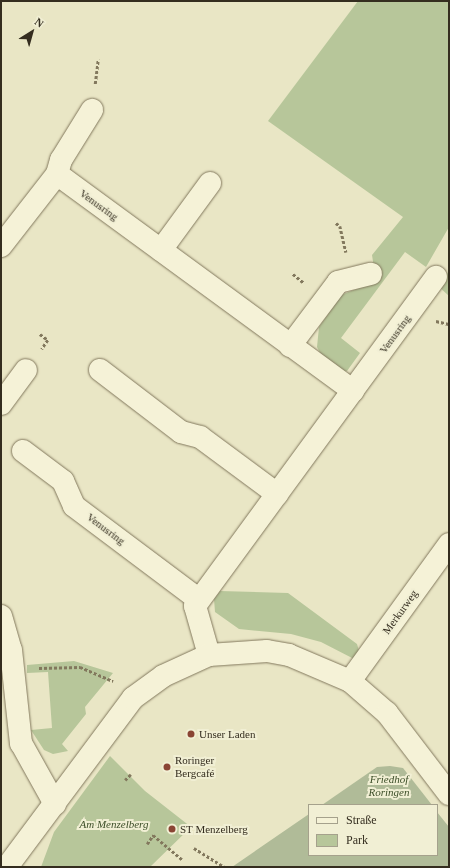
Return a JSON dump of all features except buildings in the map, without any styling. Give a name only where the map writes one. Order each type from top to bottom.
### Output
[{"type":"street","points":[[1,246],[57,174],[61,160],[92,110]]},
{"type":"street","name":"Venusring","points":[[57,174],[353,392]]},
{"type":"street","points":[[161,250],[210,183]]},
{"type":"street","points":[[290,346],[338,282],[362,276]]},
{"type":"street","name":"Venusring","points":[[23,451],[63,481],[74,506],[199,600],[436,277]]},
{"type":"street","points":[[1,404],[26,370]]},
{"type":"street","points":[[100,370],[182,432],[200,437],[277,494]]},
{"type":"street","name":"Merkurweg","points":[[350,681],[449,544]]},
{"type":"street","points":[[199,600],[195,606],[209,655]]},
{"type":"street","points":[[1,616],[11,650],[21,743],[54,804]]},
{"type":"street","points":[[12,865],[54,804],[133,698],[163,676],[209,655],[268,651],[289,655],[350,681],[387,713],[449,794]]},
{"type":"path","points":[[336,223],[340,226],[362,276]]},
{"type":"path","points":[[437,322],[449,324]]},
{"type":"path","points":[[13,670],[80,667],[110,679],[133,698]]},
{"type":"path","points":[[125,780],[131,774]]},
{"type":"path","points":[[147,844],[153,835],[182,859]]},
{"type":"path","points":[[194,848],[225,867]]},
{"type":"green space","points":[[358,1],[449,1],[449,227],[426,267],[405,252],[341,338],[360,353],[347,371],[341,371],[321,355],[317,347],[319,327],[341,295],[376,281],[372,255],[403,217],[268,121]]},
{"type":"green space","points":[[449,271],[449,296],[438,286]]},
{"type":"green space","points":[[220,591],[288,593],[357,644],[360,654],[356,660],[321,642],[291,634],[239,629],[215,612],[214,599]]},
{"type":"green space","points":[[74,661],[113,673],[85,707],[86,714],[62,744],[68,751],[53,754],[44,750],[31,730],[52,728],[48,672],[27,673],[27,665]]},
{"type":"green space","name":"Am Menzelberg","points":[[110,756],[145,791],[191,827],[150,867],[41,867],[54,832]]},
{"type":"green space","name":"Friedhof Roringen","points":[[390,766],[403,768],[431,804],[323,804],[377,767]]},
{"type":"green space","name":"Friedhof Roringen","points":[[438,813],[449,827],[449,867],[232,867],[308,815],[308,856],[438,856]]},
{"type":"place","name":"Unser Laden","points":[[191,734]]},
{"type":"place","name":"Roringer Bergcafé","points":[[167,767]]},
{"type":"place","name":"ST Menzelberg","points":[[172,829]]}]
